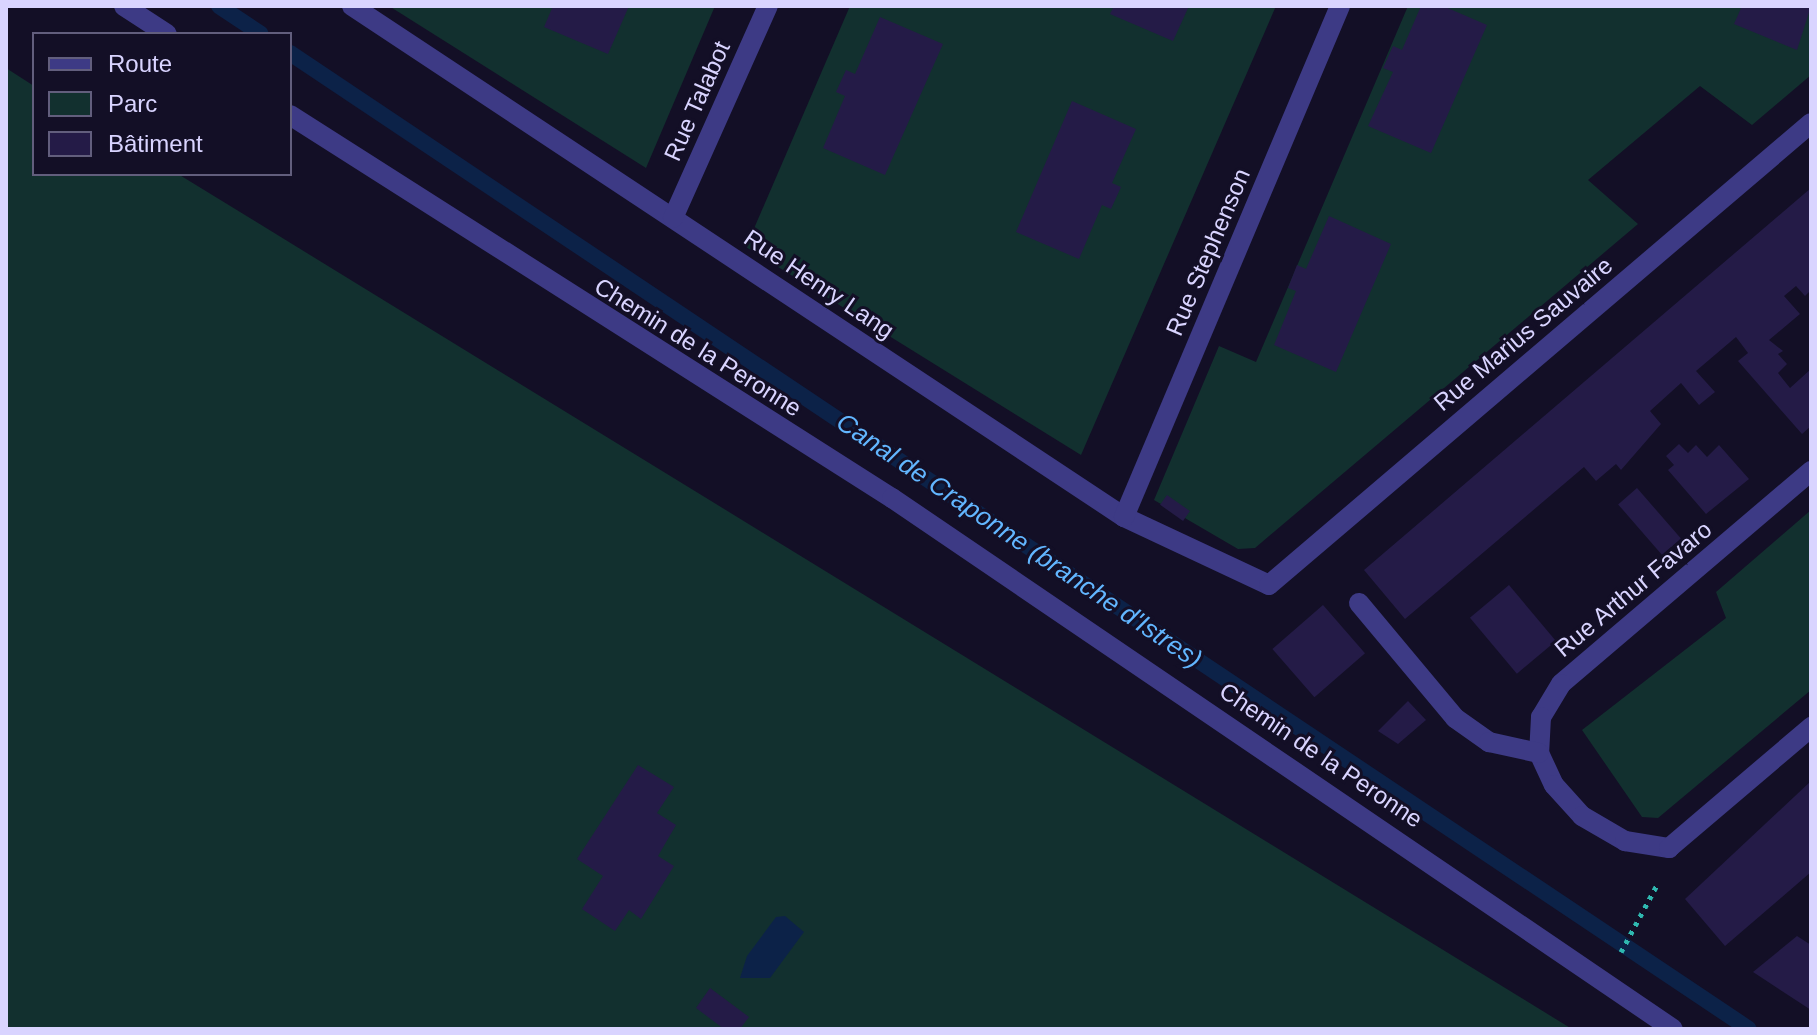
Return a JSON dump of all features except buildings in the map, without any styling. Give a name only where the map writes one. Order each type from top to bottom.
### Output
[{"type":"street","points":[[124,6],[164,32]]},
{"type":"street","name":"Rue Henry Lang","points":[[352,6],[1124,517],[1269,585]]},
{"type":"street","name":"Rue Talabot","points":[[673,218],[768,6]]},
{"type":"street","name":"Rue Stephenson","points":[[1124,517],[1340,6]]},
{"type":"street","name":"Chemin de la Peronne","points":[[292,116],[892,498],[1673,1029]]},
{"type":"street","name":"Rue Marius Sauvaire","points":[[1269,585],[1811,123]]},
{"type":"street","name":"Rue Arthur Favaro","points":[[1539,753],[1541,717],[1561,684],[1811,471]]},
{"type":"street","points":[[1359,603],[1455,718],[1489,742],[1539,753],[1554,785],[1582,816],[1625,841],[1669,848],[1811,727]]},
{"type":"path","points":[[1616,959],[1647,914]]},
{"type":"green space","points":[[389,6],[715,6],[646,168]]},
{"type":"green space","points":[[850,6],[1276,6],[1081,455],[746,247]]},
{"type":"green space","points":[[1408,6],[1811,6],[1811,75],[1752,125],[1700,86],[1588,180],[1638,224],[1255,548],[1238,549],[1154,500],[1219,346],[1256,362]]},
{"type":"green space","points":[[6,68],[32,85],[32,176],[181,176],[1572,1029],[6,1029]]},
{"type":"green space","points":[[1811,510],[1811,690],[1658,818],[1642,817],[1582,730],[1726,618],[1716,592]]},
{"type":"water","points":[[785,916],[804,932],[770,978],[740,978],[747,956],[776,917]]},
{"type":"waterway","name":"Canal de Craponne (branche d'Istres)","points":[[219,6],[258,32]]},
{"type":"waterway","name":"Canal de Craponne (branche d'Istres)","points":[[292,54],[1749,1029]]}]
